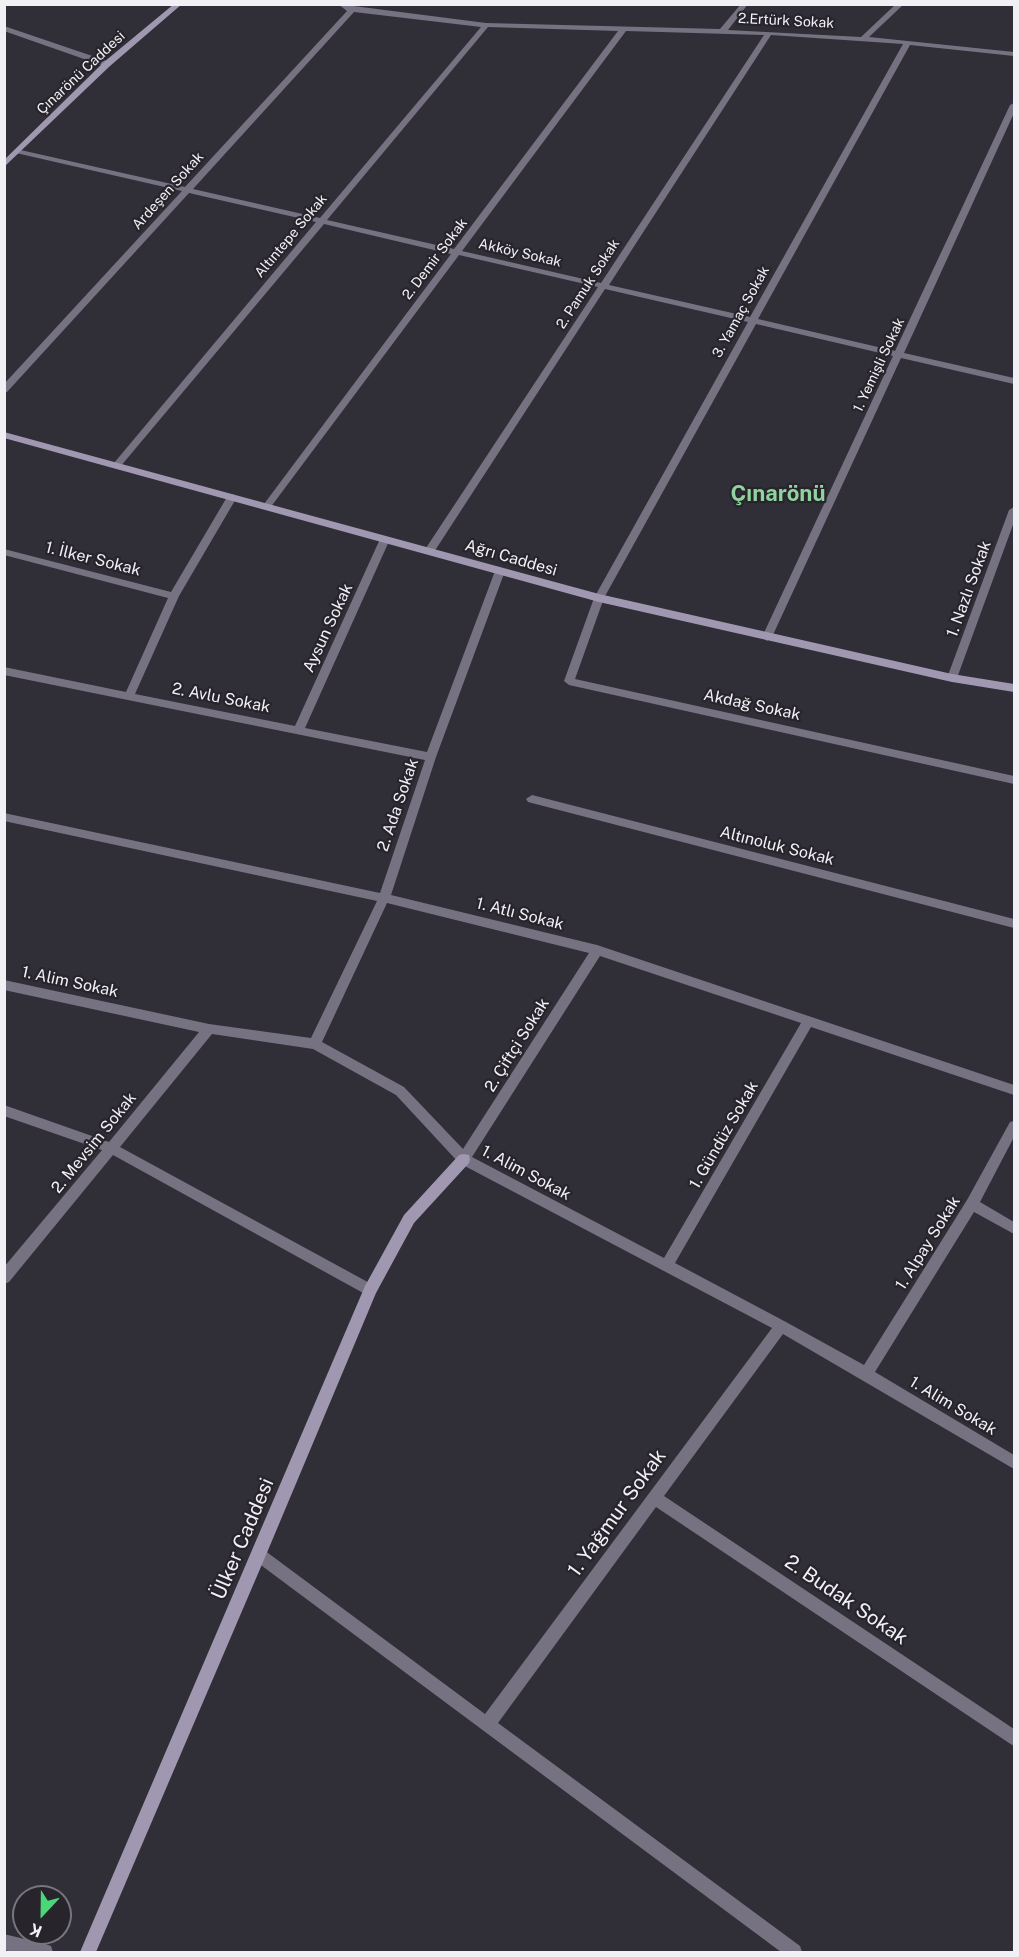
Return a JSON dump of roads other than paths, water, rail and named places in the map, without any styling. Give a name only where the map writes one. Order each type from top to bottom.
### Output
[{"type":"street","name":"Çınarönü Caddesi","points":[[4,165],[107,64],[179,4]]},
{"type":"street","name":"2.Ertürk Sokak","points":[[341,4],[352,10],[486,24],[769,33],[908,42],[1013,52]]},
{"type":"street","points":[[723,32],[745,4]]},
{"type":"street","points":[[862,39],[901,4]]},
{"type":"street","name":"Ardeşen Sokak","points":[[4,390],[352,10]]},
{"type":"street","name":"Altıntepe Sokak","points":[[117,465],[486,24]]},
{"type":"street","points":[[4,28],[107,64]]},
{"type":"street","name":"2. Demir Sokak","points":[[267,506],[624,28]]},
{"type":"street","name":"2. Pamuk Sokak","points":[[430,550],[769,33]]},
{"type":"street","name":"3. Yamaç Sokak","points":[[599,598],[751,320],[908,42]]},
{"type":"street","name":"1. Yemişli Sokak","points":[[767,637],[1014,105]]},
{"type":"street","name":"Akköy Sokak","points":[[19,151],[1014,381]]},
{"type":"street","name":"Ağrı Caddesi","points":[[4,435],[599,598],[952,678],[1014,688]]},
{"type":"street","points":[[129,696],[174,596],[232,497]]},
{"type":"street","name":"1. Nazlı Sokak","points":[[952,678],[1014,510]]},
{"type":"street","name":"Aysun Sokak","points":[[298,730],[385,539]]},
{"type":"street","name":"1. İlker Sokak","points":[[4,552],[174,596]]},
{"type":"street","name":"2. Ada Sokak","points":[[315,1044],[384,898],[431,757],[500,571]]},
{"type":"street","name":"Akdağ Sokak","points":[[599,598],[569,681],[1014,780]]},
{"type":"street","name":"2. Avlu Sokak","points":[[4,671],[431,757]]},
{"type":"street","name":"Altınoluk Sokak","points":[[532,799],[1014,924]]},
{"type":"street","name":"1. Atlı Sokak","points":[[4,817],[384,898],[597,950],[1014,1090]]},
{"type":"street","name":"2. Çiftçi Sokak","points":[[464,1159],[597,950]]},
{"type":"street","name":"1. Alim Sokak","points":[[4,985],[209,1029],[315,1044],[400,1091],[464,1159],[781,1326],[1014,1462]]},
{"type":"street","name":"1. Gündüz Sokak","points":[[667,1265],[809,1020]]},
{"type":"street","name":"2. Mevsim Sokak","points":[[4,1278],[209,1029]]},
{"type":"street","points":[[4,1110],[111,1148],[370,1290]]},
{"type":"street","name":"1. Alpay Sokak","points":[[866,1374],[972,1204],[1014,1126]]},
{"type":"street","name":"Ülker Caddesi","points":[[88,1953],[370,1290],[409,1219],[464,1159]]},
{"type":"street","points":[[972,1204],[1014,1228]]},
{"type":"street","name":"1. Yağmur Sokak","points":[[487,1724],[781,1326]]},
{"type":"street","name":"2. Budak Sokak","points":[[654,1498],[1014,1738]]},
{"type":"street","points":[[259,1555],[794,1953]]},
{"type":"street","points":[[4,1942],[45,1953]]},
{"type":"district","name":"Çınarönü","points":[[778,494]]}]
